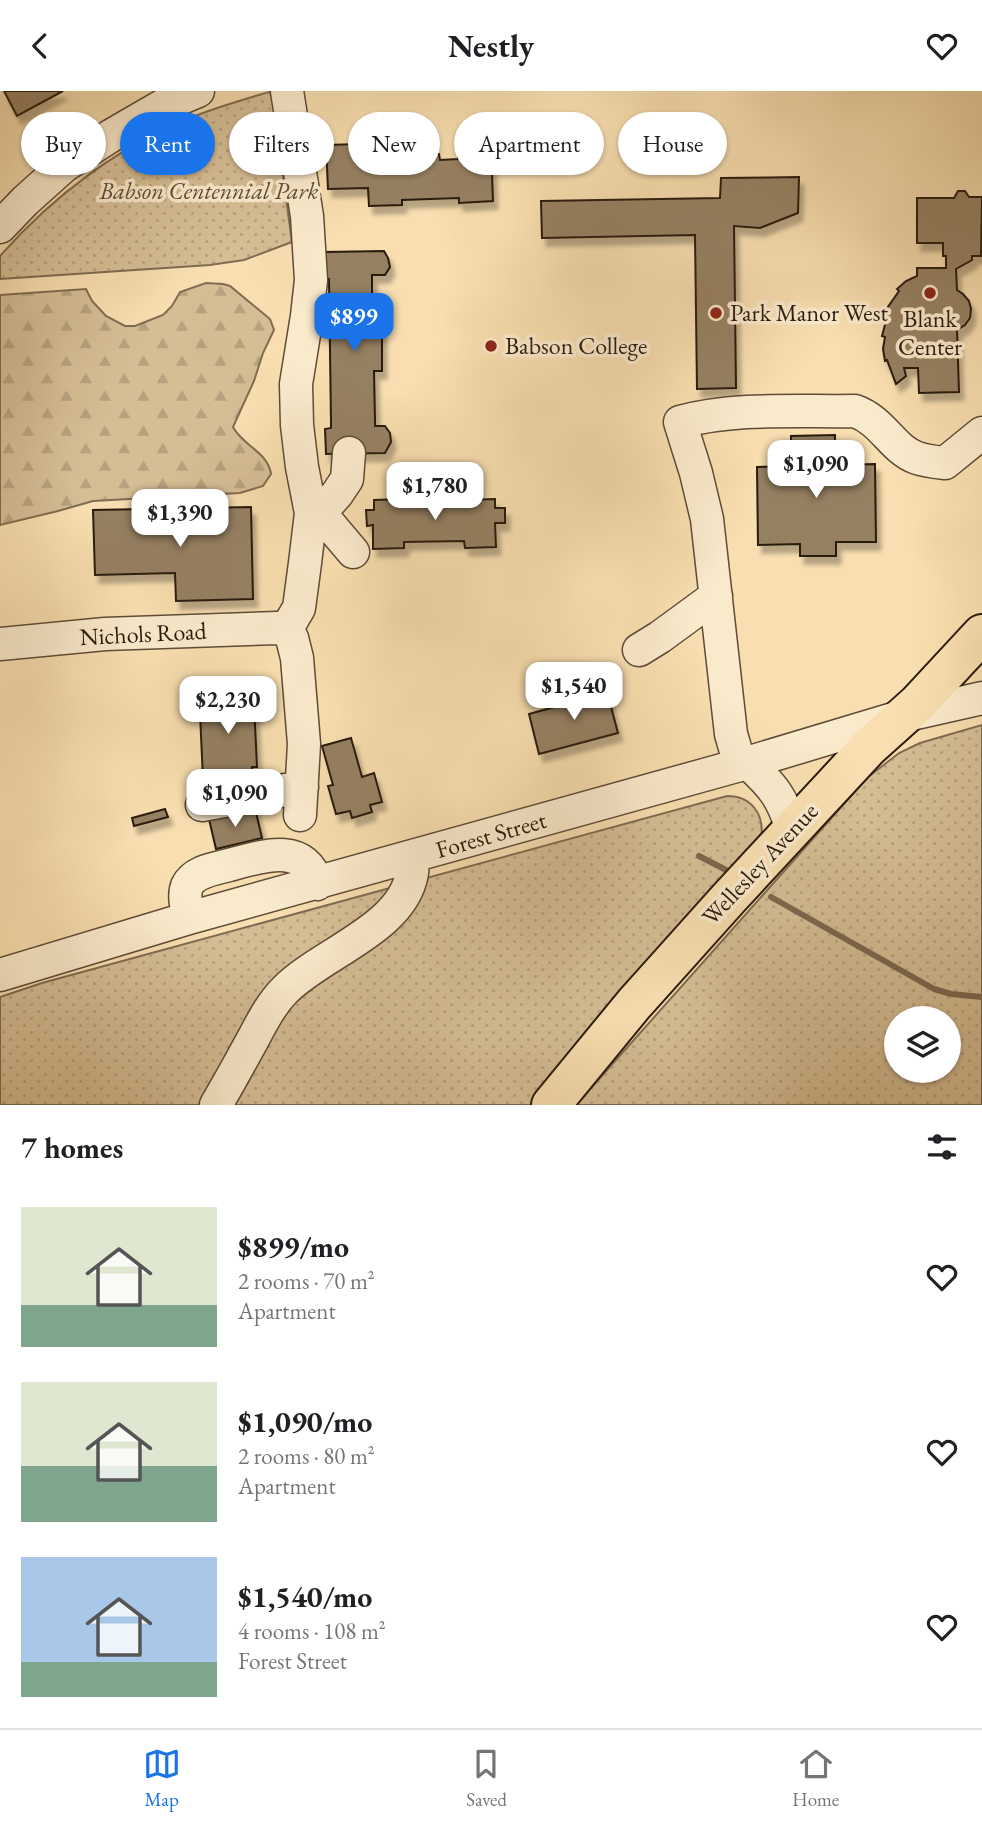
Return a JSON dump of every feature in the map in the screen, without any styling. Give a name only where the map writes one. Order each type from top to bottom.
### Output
[{"type":"main road","name":"Wellesley Avenue","points":[[551,1105],[642,994],[792,829],[982,634]]},
{"type":"street","points":[[0,227],[64,166],[162,106],[198,91]]},
{"type":"street","points":[[202,805],[301,801],[304,744],[297,658],[292,638],[286,630],[299,608],[315,513],[298,435],[296,384],[311,280],[307,216],[286,91]]},
{"type":"street","points":[[792,829],[777,793],[744,764],[731,734],[704,506],[680,422],[727,413],[855,411],[874,421],[900,448],[916,458],[945,463],[982,433]]},
{"type":"street","points":[[315,513],[337,494],[347,479],[349,453]]},
{"type":"street","points":[[315,513],[353,552]]},
{"type":"street","points":[[639,650],[716,596]]},
{"type":"street","name":"Nichols Road","points":[[0,643],[104,634],[277,628],[286,630]]},
{"type":"street","name":"Forest Street","points":[[0,975],[189,918],[744,764],[903,716],[982,698]]},
{"type":"street","points":[[216,1105],[263,1021],[284,990],[390,915],[404,894],[413,872],[412,857]]},
{"type":"green space","name":"Babson Centennial Park","points":[[272,91],[277,112],[229,112],[229,175],[283,175],[292,242],[244,260],[210,265],[0,279],[0,256],[21,234],[88,175],[106,175],[106,162],[120,154],[120,175],[215,175],[215,112],[206,112]]},
{"type":"green space","points":[[206,283],[230,286],[270,319],[274,330],[233,427],[269,466],[271,474],[263,486],[240,493],[93,501],[0,525],[0,295],[86,289],[92,301],[106,316],[125,326],[135,326],[163,315],[180,292]]},
{"type":"green space","points":[[982,725],[982,1105],[576,1105],[867,778],[899,753],[920,743]]},
{"type":"green space","points":[[727,796],[743,799],[755,809],[761,822],[761,839],[530,1105],[0,1105],[0,997],[42,983]]},
{"type":"building","points":[[4,91],[63,91],[21,112],[17,116]]},
{"type":"building","points":[[348,144],[348,175],[440,175],[440,160],[454,159],[454,175],[492,175],[493,201],[459,203],[459,198],[402,200],[402,205],[369,206],[368,188],[328,189],[327,175],[334,175],[334,145]]},
{"type":"building","name":"Park Manor West","points":[[799,177],[798,213],[760,228],[734,226],[736,388],[697,389],[695,235],[542,238],[541,201],[720,198],[721,178]]},
{"type":"building","name":"Blank Center","points":[[958,191],[965,191],[969,197],[982,197],[981,256],[972,256],[972,260],[956,269],[957,290],[969,301],[971,309],[970,318],[957,330],[959,392],[919,393],[918,368],[904,368],[906,376],[896,384],[887,360],[885,361],[885,337],[882,336],[888,313],[885,311],[899,291],[897,289],[917,276],[917,268],[946,268],[943,243],[917,243],[917,198],[954,198]]},
{"type":"building","points":[[384,251],[390,267],[385,275],[372,275],[372,330],[382,330],[382,371],[374,371],[375,426],[385,426],[390,433],[391,442],[385,453],[326,454],[325,429],[331,428],[331,423],[329,279],[325,279],[325,252]]},
{"type":"building","points":[[835,435],[835,465],[875,464],[876,542],[836,542],[836,556],[800,556],[800,544],[758,545],[757,467],[791,466],[791,436]]},
{"type":"building","points":[[404,499],[405,502],[495,499],[495,508],[505,508],[505,523],[495,523],[496,547],[465,548],[464,541],[404,542],[404,548],[373,549],[373,525],[367,526],[366,510],[374,510],[374,500]]},
{"type":"building","points":[[251,507],[253,599],[176,601],[175,573],[95,575],[93,510]]},
{"type":"building","points":[[589,684],[592,696],[607,692],[618,733],[539,754],[529,714],[580,700],[577,687]]},
{"type":"building","points":[[251,690],[257,767],[252,767],[253,779],[241,779],[242,788],[231,789],[231,784],[224,784],[224,777],[203,779],[199,692]]},
{"type":"building","points":[[351,738],[362,777],[374,773],[382,802],[370,805],[372,812],[352,818],[350,811],[336,814],[328,786],[333,785],[322,746]]},
{"type":"building","points":[[255,808],[262,838],[216,849],[209,819]]},
{"type":"building","points":[[165,809],[168,817],[134,826],[132,818]]},
{"type":"waterway","points":[[699,856],[730,872]]},
{"type":"waterway","points":[[771,897],[934,989],[951,994],[982,997]]},
{"type":"place","name":"Blank Center","points":[[930,293]]},
{"type":"place","name":"Park Manor West","points":[[716,313]]},
{"type":"place","name":"Babson College","points":[[491,346]]}]
